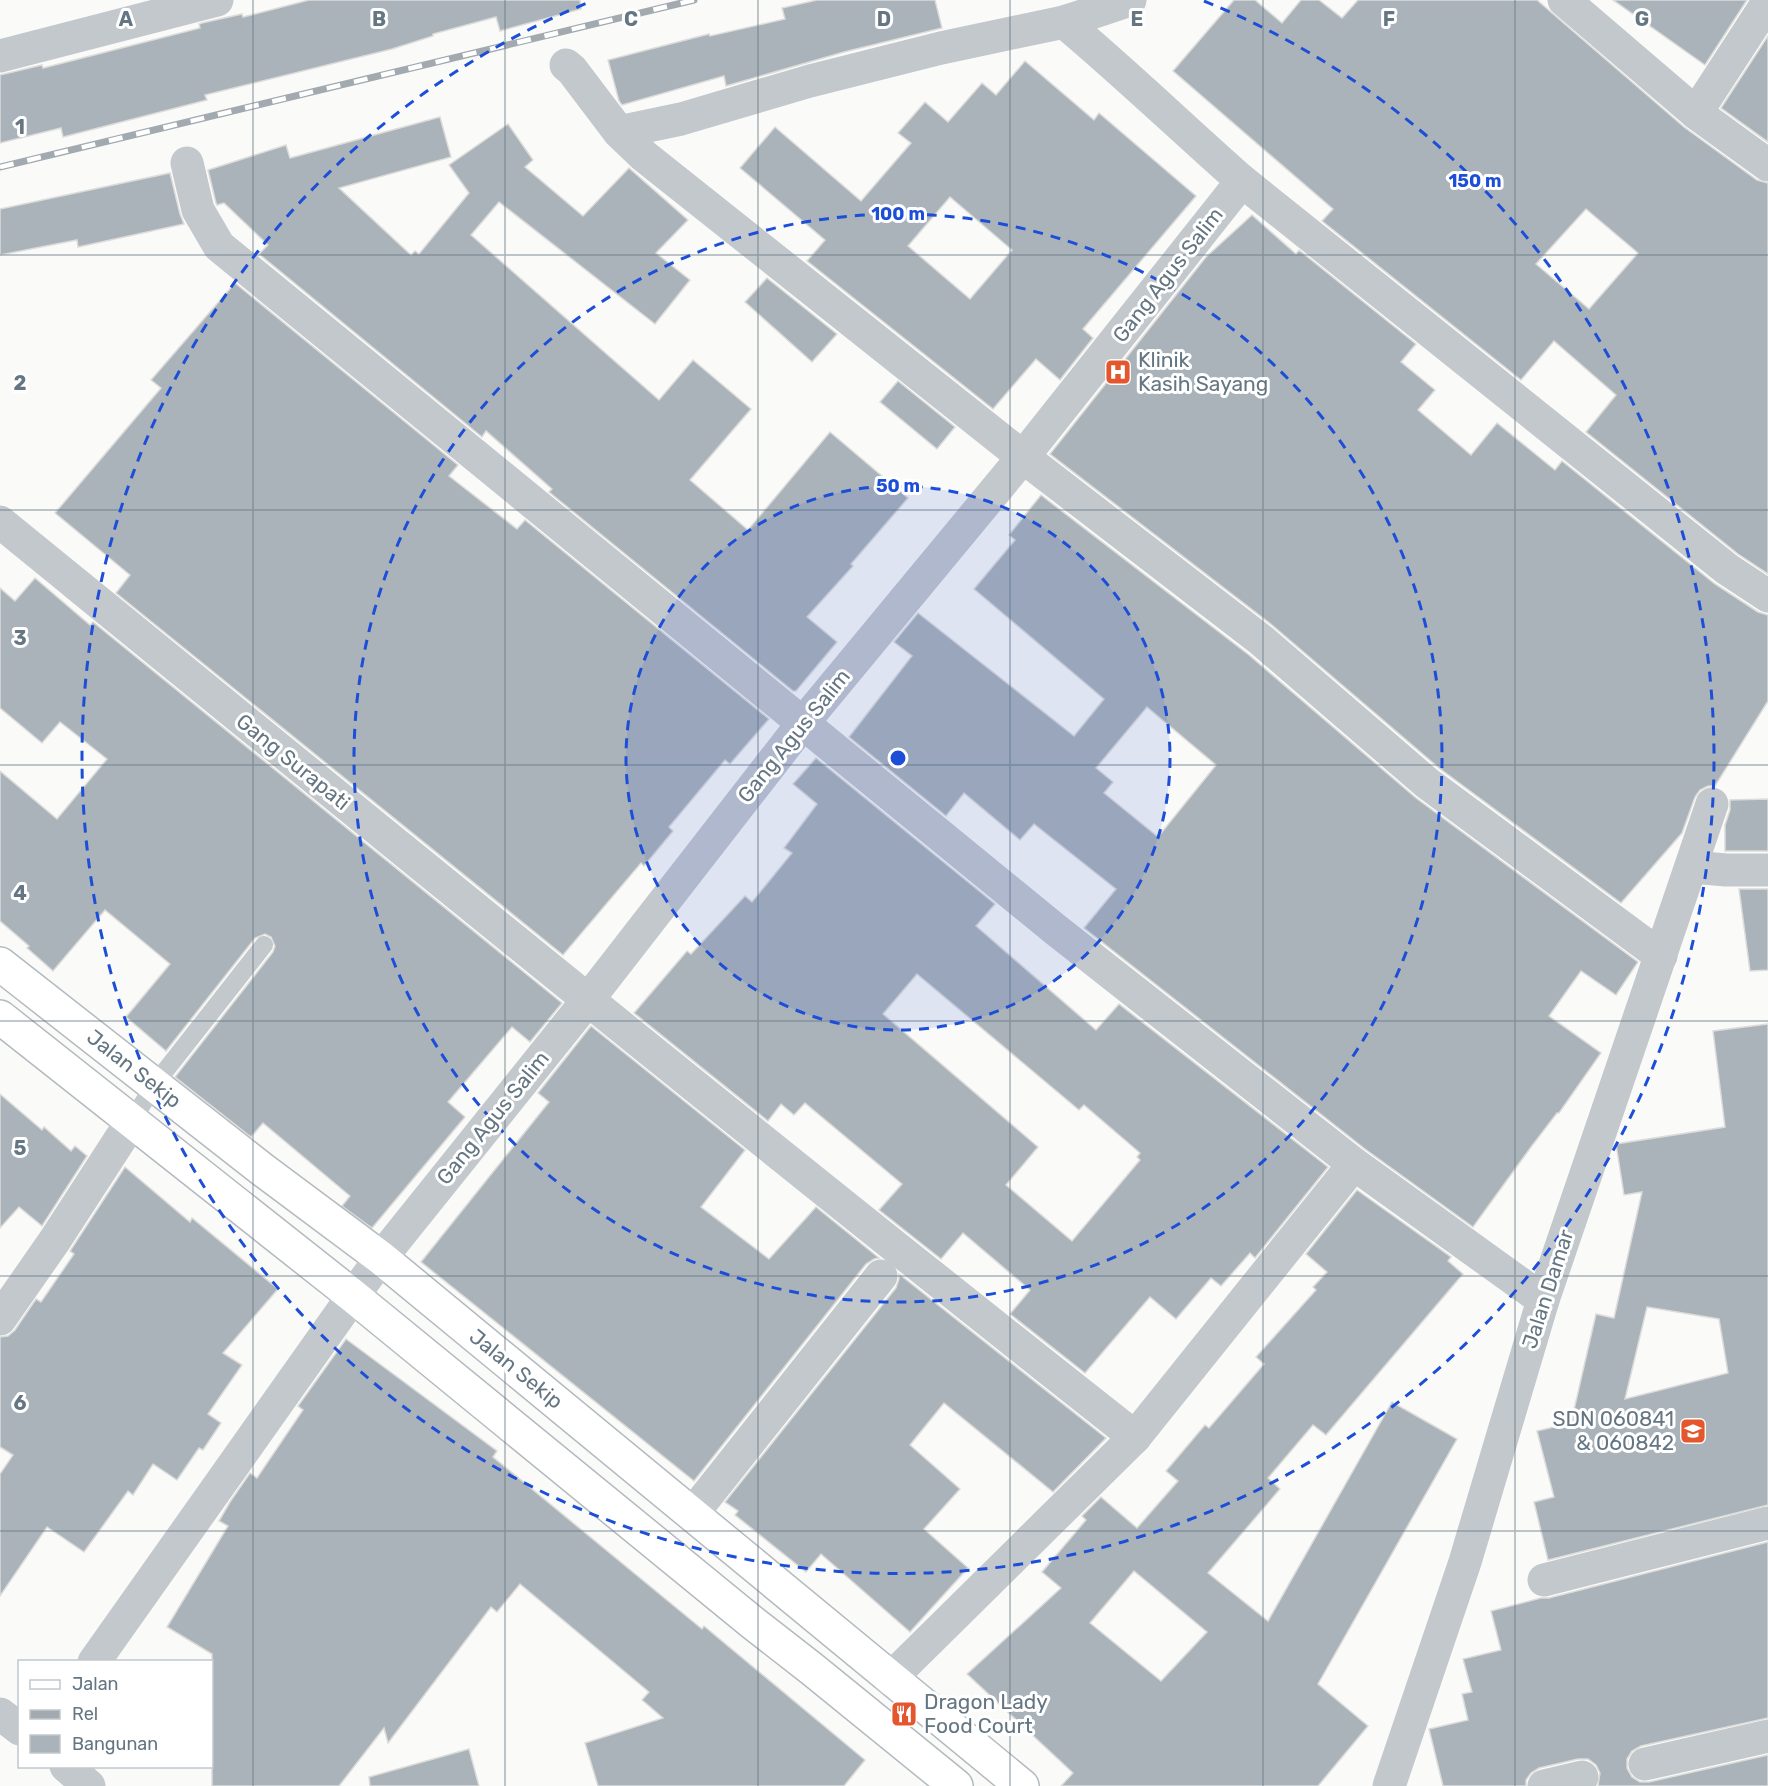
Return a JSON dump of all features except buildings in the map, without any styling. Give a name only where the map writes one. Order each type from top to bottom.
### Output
[{"type":"street","points":[[0,56],[218,0]]},
{"type":"street","points":[[619,132],[681,119],[810,81],[931,51],[1064,22],[1130,0]]},
{"type":"street","points":[[1563,0],[1696,113],[1768,165]]},
{"type":"street","points":[[1696,113],[1768,2]]},
{"type":"street","points":[[1064,22],[1111,61],[1168,116],[1242,181],[1727,569],[1768,596]]},
{"type":"street","points":[[566,65],[619,132],[644,156],[1023,458],[1261,640],[1427,783],[1661,956]]},
{"type":"street","points":[[187,163],[198,210],[219,246],[1056,930],[1354,1164],[1543,1300]]},
{"type":"street","name":"Gang Agus Salim","points":[[95,1660],[381,1258],[587,1001],[803,723],[1023,458],[1242,181]]},
{"type":"street","name":"Gang Surapati","points":[[0,522],[587,1001],[902,1254],[1135,1437]]},
{"type":"street","name":"Jalan Damar","points":[[1389,1786],[1465,1562],[1543,1300],[1712,804]]},
{"type":"street","points":[[1692,867],[1768,870]]},
{"type":"street","name":"Jalan Sekip","points":[[0,964],[154,1086],[381,1258],[1022,1786]]},
{"type":"street","name":"Jalan Sekip","points":[[0,1017],[352,1296],[956,1786]]},
{"type":"street","points":[[0,1319],[55,1240],[132,1121]]},
{"type":"street","points":[[891,1679],[1135,1437],[1354,1164]]},
{"type":"street","points":[[693,1513],[881,1276]]},
{"type":"street","points":[[1544,1580],[1768,1523]]},
{"type":"street","points":[[0,1714],[18,1728]]},
{"type":"street","points":[[1645,1764],[1768,1736]]},
{"type":"street","points":[[67,1768],[89,1786]]},
{"type":"street","points":[[1544,1786],[1582,1777]]},
{"type":"lane","points":[[132,1121],[154,1086],[264,945]]},
{"type":"railway","points":[[0,167],[694,0]]},
{"type":"place","name":"Klinik Kasih Sayang","points":[[1118,372]]},
{"type":"place","name":"SDN 060841 & 060842","points":[[1693,1431]]},
{"type":"place","name":"Dragon Lady Food Court","points":[[904,1714]]}]
